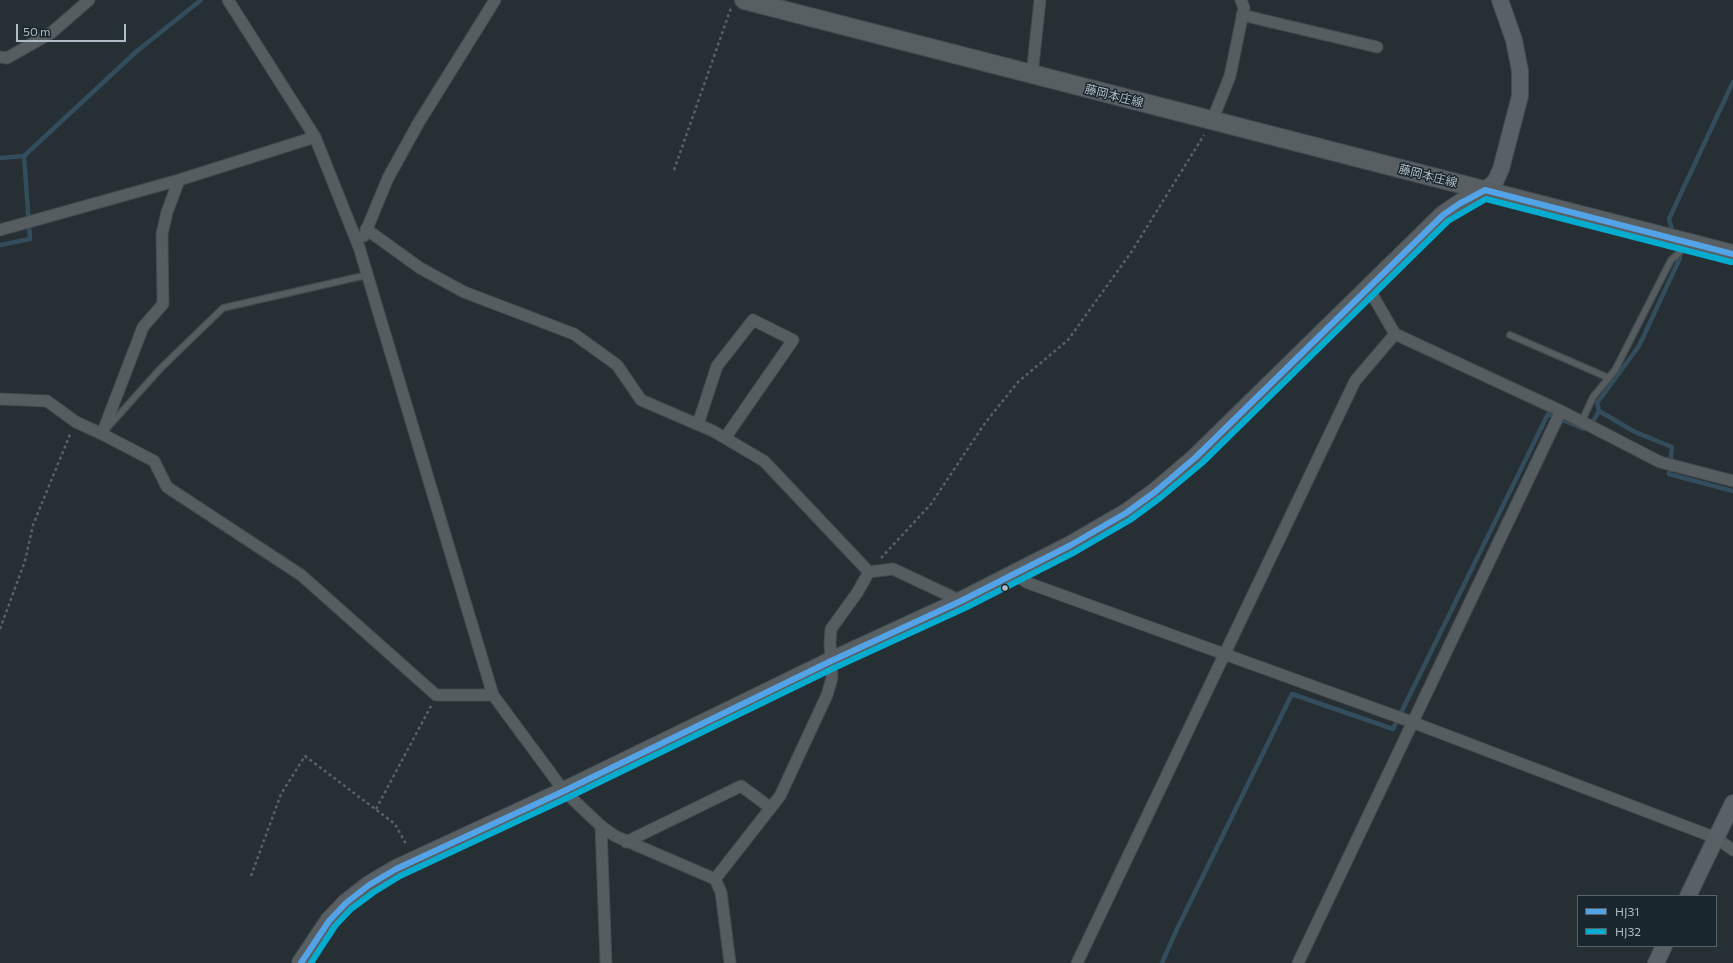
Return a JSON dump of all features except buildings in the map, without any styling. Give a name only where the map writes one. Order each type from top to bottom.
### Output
[{"type":"main road","name":"藤岡本庄線","points":[[737,4],[1032,75],[1733,254]]},
{"type":"main road","points":[[301,963],[329,921],[346,902],[369,885],[396,869],[564,791],[831,661],[962,601],[1015,575],[1100,529],[1126,513],[1155,492],[1196,457],[1443,215],[1459,204],[1485,190]]},
{"type":"street","points":[[0,57],[7,58],[52,33],[89,0]]},
{"type":"street","points":[[228,0],[315,137],[359,247],[493,695],[564,791],[601,826],[626,842],[715,879],[721,892],[730,963]]},
{"type":"street","points":[[359,247],[391,172],[419,122],[495,0]]},
{"type":"street","points":[[1032,75],[1040,0]]},
{"type":"street","points":[[1212,121],[1230,76],[1244,8],[1241,0]]},
{"type":"street","points":[[1485,190],[1495,182],[1501,169],[1520,96],[1520,71],[1514,40],[1500,0]]},
{"type":"street","points":[[1242,15],[1377,47]]},
{"type":"street","points":[[0,230],[179,180],[315,137]]},
{"type":"street","points":[[102,434],[143,327],[163,304],[162,234],[167,212],[179,180]]},
{"type":"street","points":[[366,229],[420,268],[464,292],[574,334],[618,365],[641,400],[698,424],[764,461],[869,572]]},
{"type":"street","points":[[1369,289],[1395,334],[1582,421],[1660,462],[1733,480]]},
{"type":"street","points":[[698,424],[717,366],[753,320],[793,340],[725,438]]},
{"type":"street","points":[[1077,963],[1355,381],[1395,334]]},
{"type":"street","points":[[0,398],[47,401],[76,422],[154,461],[168,487],[302,575],[436,695],[493,695]]},
{"type":"street","points":[[1298,963],[1561,411]]},
{"type":"street","points":[[869,572],[894,568],[962,601]]},
{"type":"street","points":[[715,879],[780,796],[827,694],[832,678],[830,642],[831,629],[857,593],[869,572]]},
{"type":"street","points":[[1015,575],[1028,583],[1412,722],[1716,838],[1733,850]]},
{"type":"street","points":[[626,842],[741,786],[771,808]]},
{"type":"street","points":[[1688,895],[1733,803]]},
{"type":"street","points":[[601,826],[606,963]]},
{"type":"street","points":[[1656,963],[1664,947]]},
{"type":"lane","points":[[1582,421],[1593,398],[1615,370],[1671,260],[1680,252],[1683,241]]},
{"type":"lane","points":[[102,434],[160,369],[223,308],[367,275]]},
{"type":"lane","points":[[1510,335],[1609,378]]},
{"type":"path","points":[[674,170],[737,4]]},
{"type":"path","points":[[869,572],[931,504],[985,423],[1018,382],[1068,340],[1132,251],[1212,121]]},
{"type":"path","points":[[0,628],[25,561],[33,525],[76,422]]},
{"type":"path","points":[[376,809],[436,695]]},
{"type":"path","points":[[251,876],[281,794],[305,756],[395,824],[416,860]]},
{"type":"waterway","points":[[0,158],[24,156],[137,51],[201,0]]},
{"type":"waterway","points":[[1673,233],[1669,219],[1733,82]]},
{"type":"waterway","points":[[0,245],[30,239],[24,156]]},
{"type":"waterway","points":[[1591,425],[1599,411],[1597,403],[1639,346],[1680,258],[1676,244]]},
{"type":"waterway","points":[[1599,411],[1635,432],[1672,447],[1669,474],[1733,491]]},
{"type":"waterway","points":[[1162,963],[1177,929],[1292,694],[1393,729],[1548,414],[1584,429]]},
{"type":"transit line","name":"HJ31","points":[[301,963],[329,921],[346,903],[369,885],[396,869],[564,791],[831,661],[961,601],[1071,545],[1126,513],[1155,492],[1196,457],[1443,215],[1459,204],[1485,190],[1733,254]]},
{"type":"transit line","name":"HJ32","points":[[311,963],[335,926],[351,909],[374,892],[400,876],[567,798],[834,668],[965,608],[1075,552],[1130,520],[1160,498],[1202,463],[1448,221],[1486,199],[1731,262]]}]
